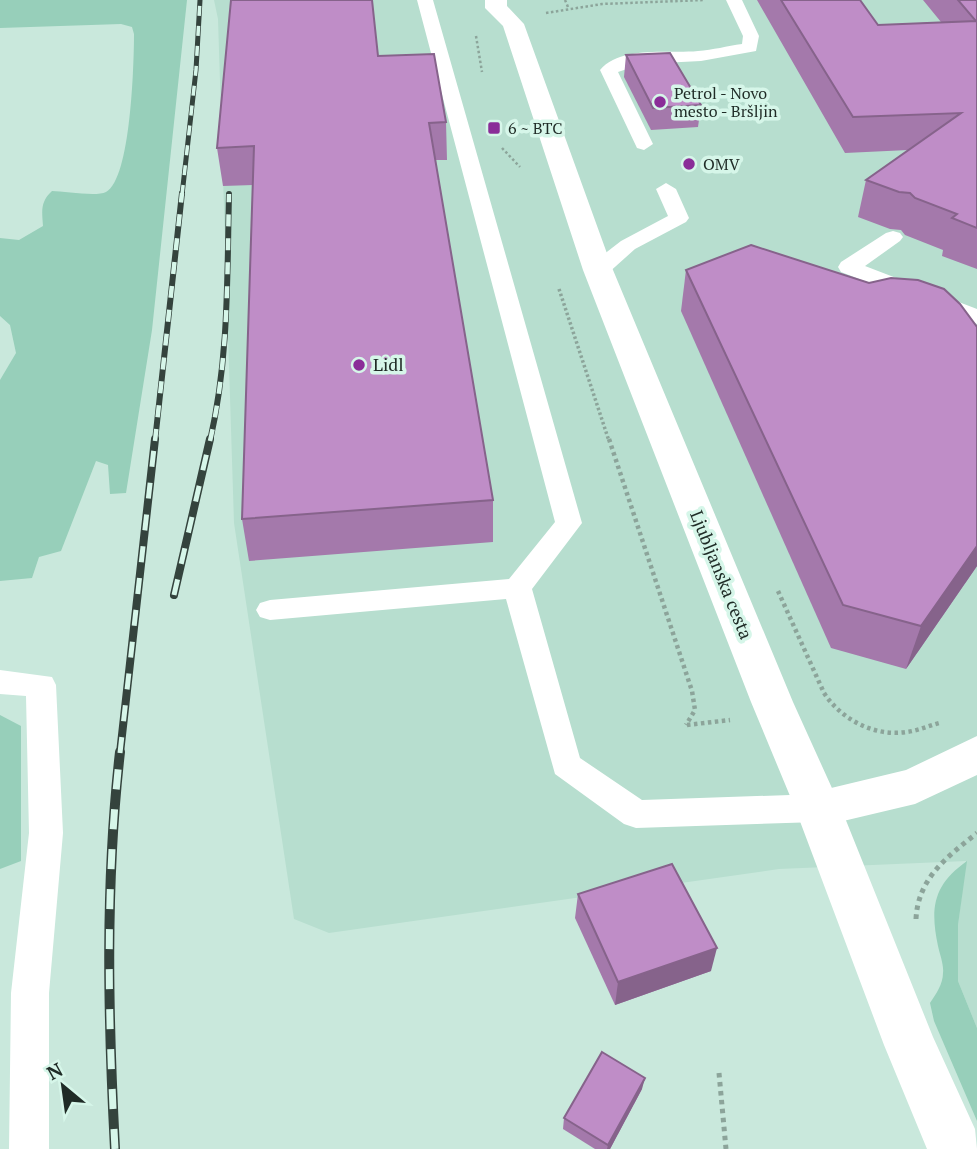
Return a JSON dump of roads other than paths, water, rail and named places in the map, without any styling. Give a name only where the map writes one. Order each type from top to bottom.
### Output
[{"type":"main road","name":"Ljubljanska cesta","points":[[496,0],[496,8],[513,24],[598,270],[772,702],[818,808],[910,1045],[955,1149]]},
{"type":"main road","points":[[818,808],[915,786],[977,754]]},
{"type":"lane","points":[[270,610],[517,588],[569,523],[425,0]]},
{"type":"lane","points":[[645,144],[609,70],[622,61],[633,59],[699,56],[750,47],[751,36],[734,0]]},
{"type":"lane","points":[[598,270],[628,245],[679,218],[666,189]]},
{"type":"lane","points":[[893,237],[849,267],[977,317]]},
{"type":"lane","points":[[517,588],[566,765],[636,814],[818,808]]},
{"type":"lane","points":[[0,682],[41,685],[46,833],[30,993],[29,1149]]},
{"type":"railway","points":[[182,195],[196,70],[200,0]]},
{"type":"railway","points":[[155,441],[182,193]]},
{"type":"railway","points":[[210,441],[224,349],[229,194]]},
{"type":"railway","points":[[120,753],[155,439]]},
{"type":"railway","points":[[174,595],[210,439]]},
{"type":"railway","points":[[115,1149],[109,950],[112,851],[120,752]]},
{"type":"place","name":"Petrol - Novo mesto - Bršljin","points":[[660,102]]},
{"type":"place","name":"6 ~ BTC","points":[[494,128]]},
{"type":"place","name":"OMV","points":[[689,164]]},
{"type":"place","name":"Lidl","points":[[359,365]]}]
